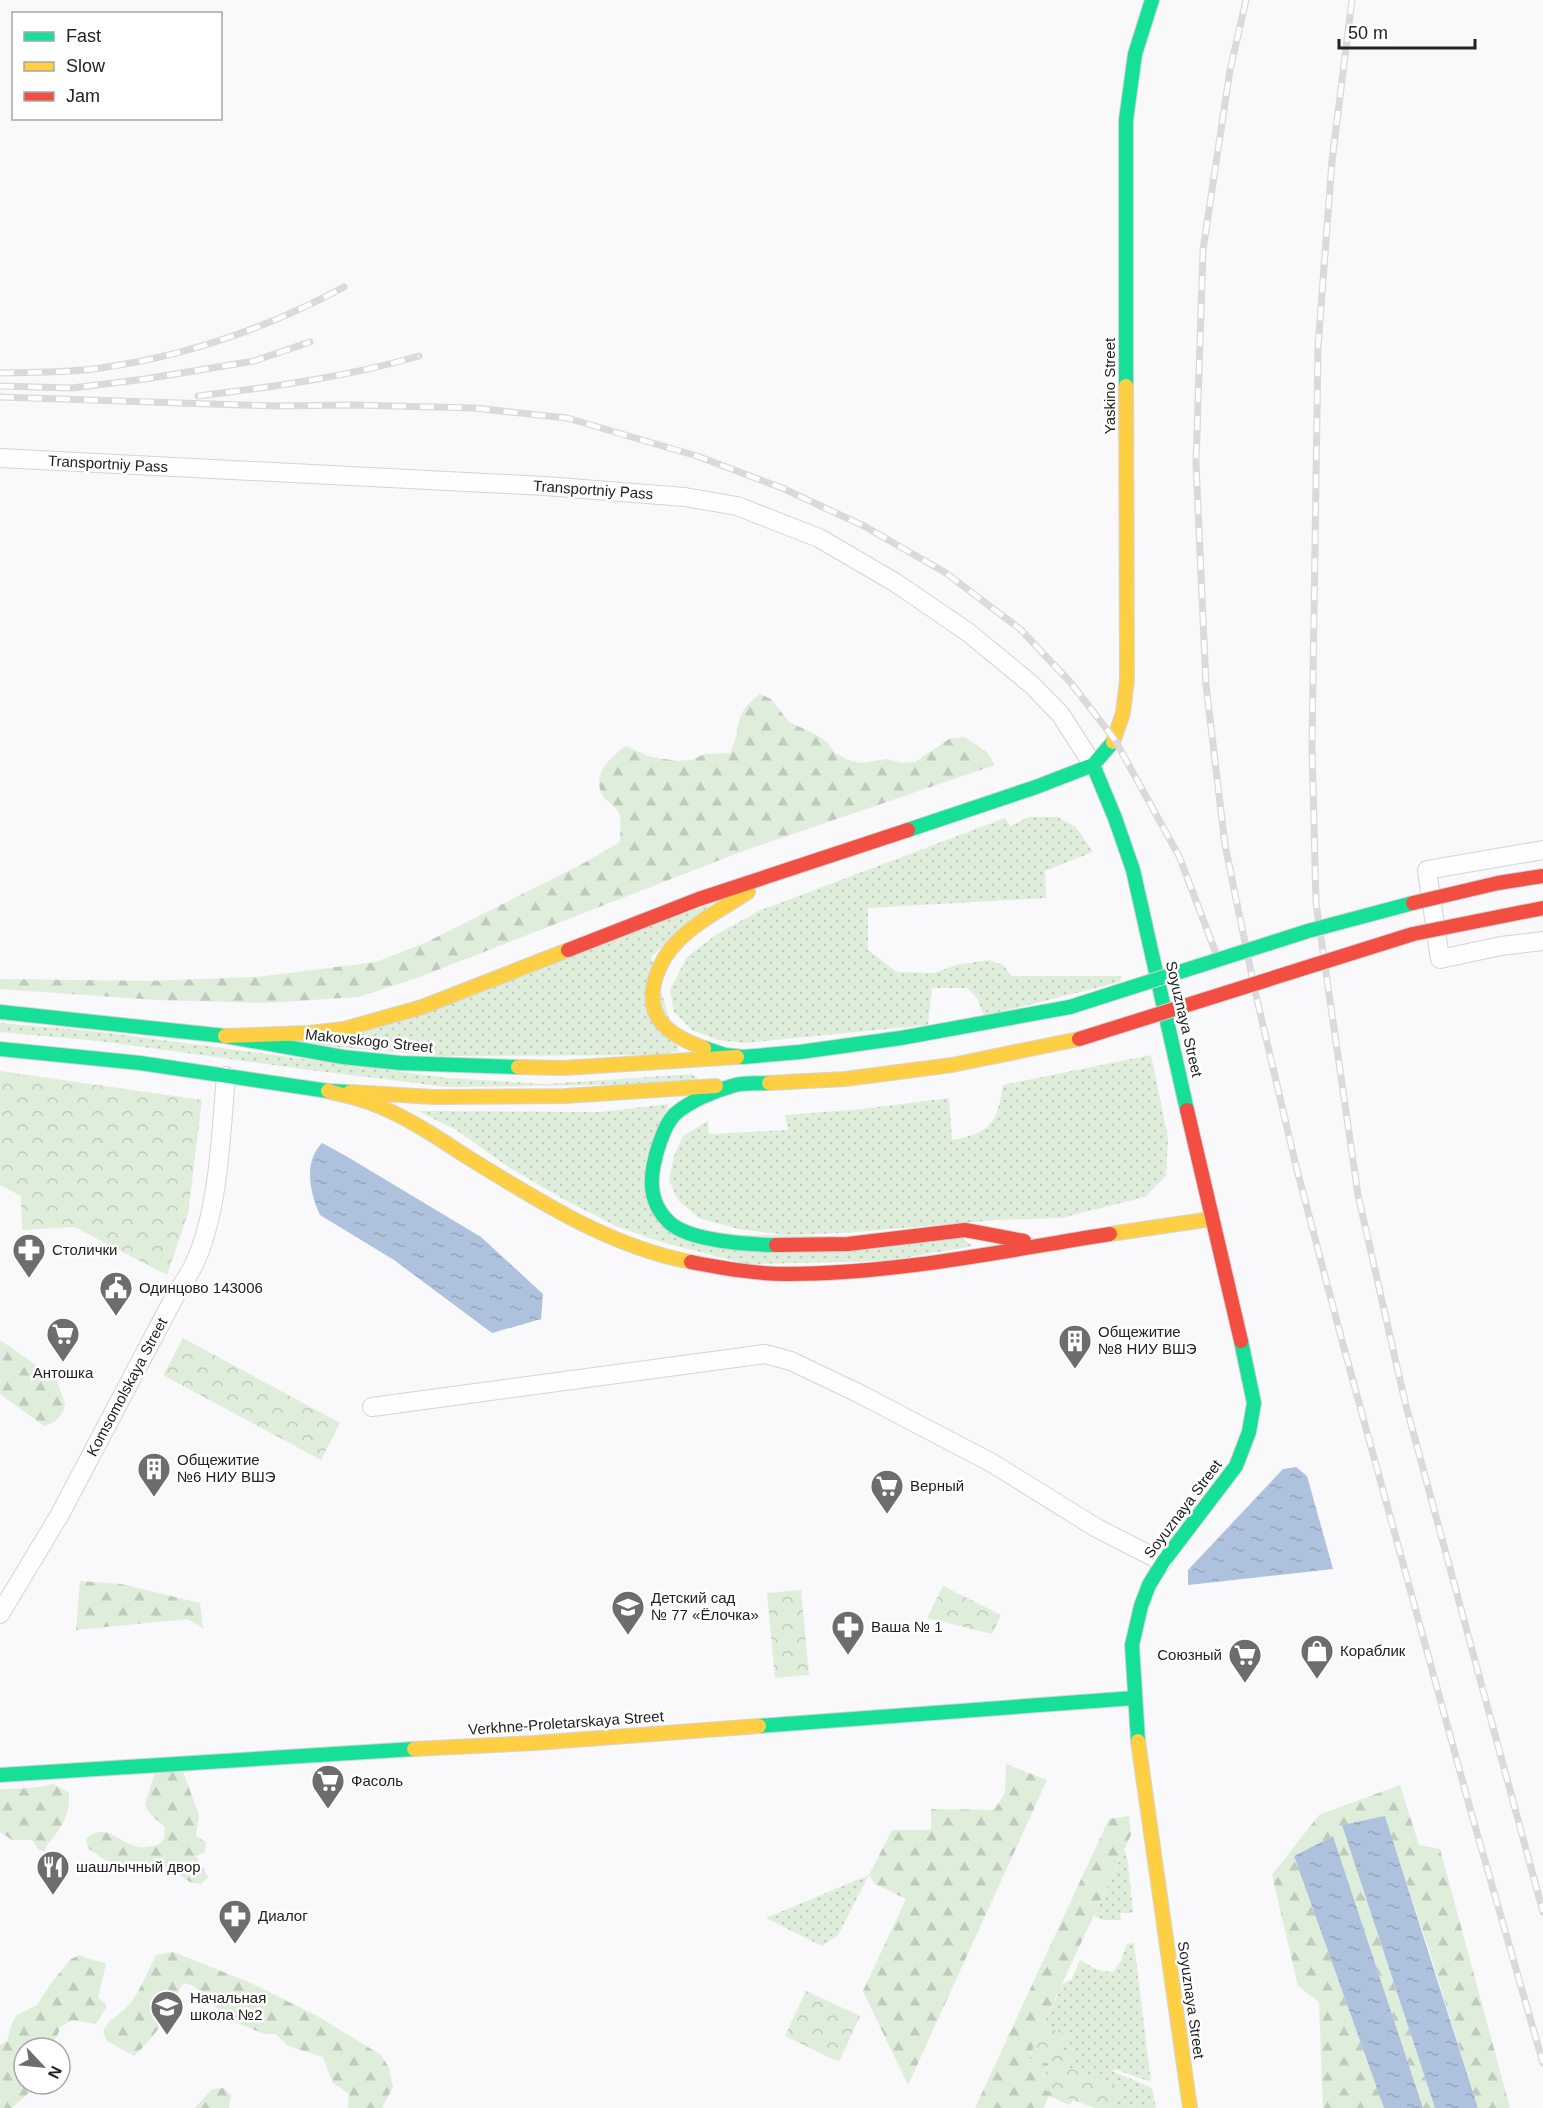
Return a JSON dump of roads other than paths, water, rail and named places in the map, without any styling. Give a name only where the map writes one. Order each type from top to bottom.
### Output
[{"type":"street","name":"Yaskino Street","points":[[1093,765],[1115,740],[1123,713],[1127,680],[1126,120],[1135,54],[1152,0]]},
{"type":"street","name":"Transportniy Pass","points":[[0,458],[545,486],[685,497],[737,506],[819,538],[896,583],[969,633],[1032,685],[1054,708],[1093,765]]},
{"type":"street","points":[[225,1036],[309,1033],[344,1029],[384,1018],[433,1002],[699,899],[1036,787],[1093,765]]},
{"type":"street","name":"Soyuznaya Street","points":[[1093,765],[1133,870],[1254,1403],[1249,1432],[1236,1466],[1163,1562],[1149,1585],[1132,1644],[1134,1698],[1144,1787],[1190,2108]]},
{"type":"street","points":[[1543,850],[1427,870],[1440,959],[1543,940]]},
{"type":"street","points":[[737,1057],[698,1046],[675,1035],[654,1008],[655,985],[660,964],[671,947],[696,926],[771,876]]},
{"type":"street","name":"Makovskogo Street","points":[[0,1011],[225,1036],[343,1057],[400,1063],[563,1068],[737,1057],[846,1047],[1070,1007],[1328,925],[1413,902],[1543,876]]},
{"type":"street","points":[[0,1049],[140,1063],[328,1091],[434,1097],[565,1096],[845,1079],[940,1067],[1079,1039],[1413,934],[1543,908]]},
{"type":"street","name":"Komsomolskaya Street","points":[[0,1614],[60,1516],[175,1296],[196,1262],[211,1211],[220,1147],[226,1076]]},
{"type":"street","points":[[734,1085],[697,1100],[674,1115],[656,1149],[650,1181],[653,1197],[661,1213],[671,1224],[685,1232],[704,1238],[768,1245],[848,1244],[964,1230],[1042,1244]]},
{"type":"street","points":[[328,1091],[368,1102],[420,1127],[547,1206],[594,1230],[654,1253],[706,1266],[786,1274],[876,1270],[1211,1218]]},
{"type":"street","points":[[372,1407],[765,1354],[791,1361],[871,1399],[992,1463],[1095,1527],[1163,1562]]},
{"type":"street","name":"Verkhne-Proletarskaya Street","points":[[0,1776],[342,1752],[534,1743],[1134,1698]]},
{"type":"water","points":[[322,1143],[481,1237],[543,1294],[541,1319],[492,1333],[394,1260],[320,1215],[311,1188],[310,1168],[312,1159]]},
{"type":"water","points":[[1296,1467],[1307,1476],[1333,1569],[1188,1585],[1188,1570],[1283,1469]]},
{"type":"water","points":[[1385,1816],[1478,2108],[1435,2108],[1342,1825]]},
{"type":"water","points":[[1333,1836],[1423,2108],[1384,2108],[1294,1856]]},
{"type":"railway","points":[[1246,0],[1230,70],[1203,250],[1196,463],[1206,685],[1225,845],[1255,991],[1296,1166],[1471,1812],[1543,2063]]},
{"type":"railway","points":[[1352,0],[1332,161],[1318,347],[1312,747],[1316,903],[1358,1195],[1405,1402],[1543,1912]]},
{"type":"railway","points":[[0,373],[89,370],[164,356],[256,327],[344,287]]},
{"type":"railway","points":[[0,386],[72,388],[145,379],[254,361],[310,342]]},
{"type":"railway","points":[[198,396],[309,380],[364,370],[419,356]]},
{"type":"railway","points":[[0,397],[274,406],[474,408],[567,418],[697,456],[782,488],[864,526],[946,573],[1020,629],[1071,683],[1115,740],[1179,856],[1217,956]]},
{"type":"place","name":"Столички","points":[[29,1279]]},
{"type":"place","name":"Одинцово 143006","points":[[116,1317]]},
{"type":"place","name":"Антошка","points":[[63,1363]]},
{"type":"place","name":"Общежитие №8 НИУ ВШЭ","points":[[1075,1370]]},
{"type":"place","name":"Общежитие №6 НИУ ВШЭ","points":[[154,1498]]},
{"type":"place","name":"Верный","points":[[887,1515]]},
{"type":"place","name":"Детский сад № 77 «Ёлочка»","points":[[628,1636]]},
{"type":"place","name":"Ваша № 1","points":[[848,1656]]},
{"type":"place","name":"Кораблик","points":[[1317,1680]]},
{"type":"place","name":"Союзный","points":[[1245,1684]]},
{"type":"place","name":"Фасоль","points":[[328,1810]]},
{"type":"place","name":"шашлычный двор","points":[[53,1896]]},
{"type":"place","name":"Диалог","points":[[235,1945]]},
{"type":"place","name":"Начальная школа №2","points":[[167,2036]]}]
